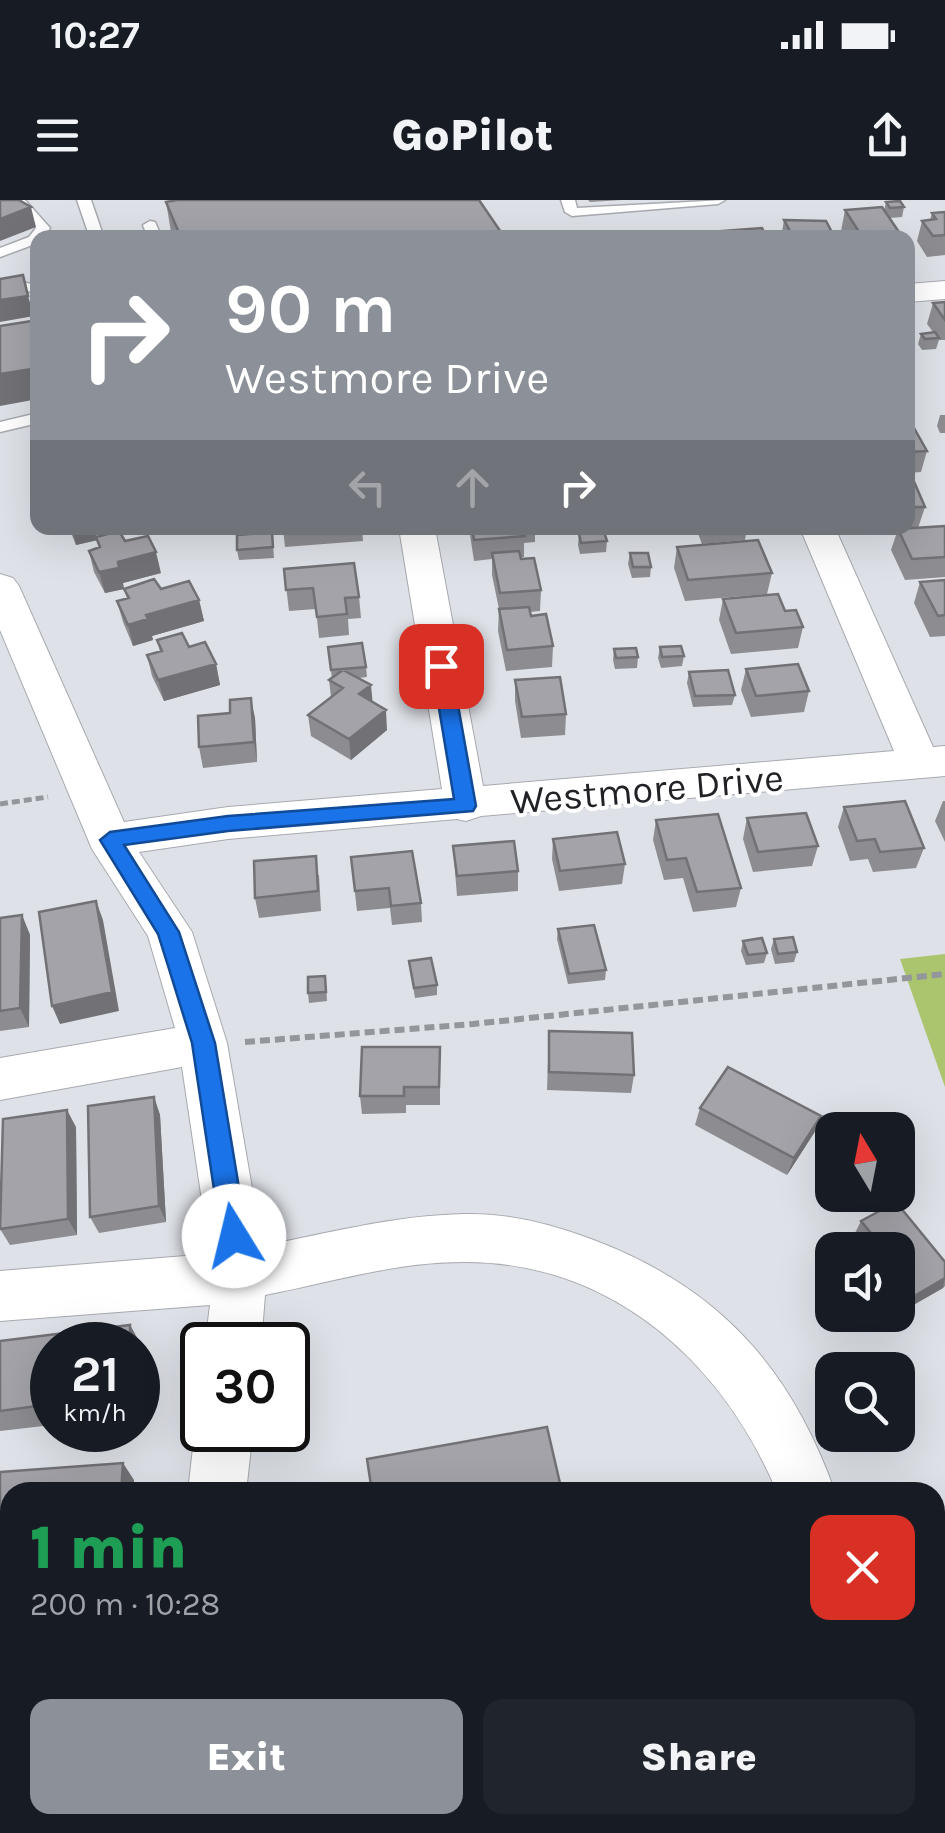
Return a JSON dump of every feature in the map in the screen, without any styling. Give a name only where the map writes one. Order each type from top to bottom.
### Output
[{"type":"street","points":[[915,292],[945,290]]},
{"type":"street","points":[[418,535],[466,806]]},
{"type":"street","points":[[821,535],[933,762]]},
{"type":"street","points":[[0,586],[110,840],[168,932],[203,1043],[240,1275],[235,1322]]},
{"type":"street","name":"Westmore Drive","points":[[110,840],[228,824],[933,762]]},
{"type":"street","points":[[0,1078],[203,1043]]},
{"type":"street","points":[[0,1296],[240,1275],[422,1240],[489,1237],[576,1256],[635,1282],[676,1310],[720,1348],[759,1396],[786,1442],[802,1482]]},
{"type":"street","points":[[218,1482],[222,1452]]},
{"type":"lane","points":[[18,200],[41,230]]},
{"type":"lane","points":[[84,200],[94,230]]},
{"type":"lane","points":[[568,200],[572,212],[718,200]]},
{"type":"lane","points":[[0,253],[30,242]]},
{"type":"lane","points":[[0,290],[30,288]]},
{"type":"lane","points":[[0,426],[30,420]]},
{"type":"path","points":[[203,1043],[454,1026],[945,974]]},
{"type":"green space","points":[[945,954],[945,1087],[900,959]]},
{"type":"building","points":[[0,200],[19,200],[31,207],[0,219]]},
{"type":"building","points":[[479,200],[500,230],[178,230],[166,202]]},
{"type":"building","points":[[900,201],[904,207],[890,208],[886,202]]},
{"type":"building","points":[[882,207],[898,230],[858,230],[845,210]]},
{"type":"building","points":[[945,212],[945,235],[933,236],[922,221],[936,219],[932,213]]},
{"type":"building","points":[[784,220],[826,221],[831,230],[790,230]]},
{"type":"building","points":[[23,275],[28,296],[0,300],[0,279]]},
{"type":"building","points":[[945,302],[945,320],[933,303]]},
{"type":"building","points":[[30,321],[30,369],[0,374],[0,326]]},
{"type":"building","points":[[935,332],[939,338],[925,339],[921,334]]},
{"type":"building","points":[[915,430],[927,451],[915,452]]},
{"type":"building","points":[[915,484],[925,507],[915,507]]},
{"type":"building","points":[[945,526],[945,557],[912,559],[901,535],[915,535],[915,528]]},
{"type":"building","points":[[121,535],[125,541],[148,536],[156,552],[118,562],[119,568],[99,572],[89,551],[100,547],[96,537]]},
{"type":"building","points":[[237,535],[272,535],[273,547],[237,550]]},
{"type":"building","points":[[473,535],[525,536],[474,540]]},
{"type":"building","points":[[579,535],[605,535],[607,541],[581,543]]},
{"type":"building","points":[[758,540],[772,573],[688,580],[677,547]]},
{"type":"building","points":[[519,551],[521,559],[534,558],[541,590],[500,593],[492,553]]},
{"type":"building","points":[[630,553],[648,553],[651,567],[633,567]]},
{"type":"building","points":[[354,563],[359,597],[345,598],[347,614],[317,617],[313,588],[286,590],[284,569]]},
{"type":"building","points":[[154,579],[161,589],[189,581],[199,600],[146,615],[148,619],[128,625],[117,601],[129,598],[124,589]]},
{"type":"building","points":[[945,580],[945,615],[938,616],[920,582]]},
{"type":"building","points":[[778,594],[785,611],[796,610],[803,627],[736,633],[723,599]]},
{"type":"building","points":[[529,607],[531,616],[546,614],[553,646],[507,650],[499,609]]},
{"type":"building","points":[[182,633],[189,647],[205,642],[216,664],[158,680],[147,655],[162,651],[157,640]]},
{"type":"building","points":[[362,643],[366,667],[331,670],[328,647]]},
{"type":"building","points":[[681,646],[684,656],[662,657],[660,647]]},
{"type":"building","points":[[636,648],[638,657],[616,658],[614,649]]},
{"type":"building","points":[[798,664],[809,691],[756,696],[746,669]]},
{"type":"building","points":[[343,670],[371,685],[359,694],[386,710],[349,739],[308,715],[343,688],[329,680]]},
{"type":"building","points":[[728,670],[735,695],[695,696],[689,672]]},
{"type":"building","points":[[560,677],[566,714],[522,717],[515,680]]},
{"type":"building","points":[[251,698],[254,742],[199,747],[198,716],[230,713],[230,700]]},
{"type":"building","points":[[905,801],[924,848],[880,852],[875,839],[857,841],[844,807]]},
{"type":"building","points":[[806,813],[818,846],[758,852],[747,818]]},
{"type":"building","points":[[718,814],[741,888],[697,892],[686,858],[667,860],[656,820]]},
{"type":"building","points":[[617,832],[625,864],[560,871],[553,839]]},
{"type":"building","points":[[514,841],[518,871],[457,876],[453,846]]},
{"type":"building","points":[[412,851],[421,903],[391,906],[389,888],[355,891],[351,857]]},
{"type":"building","points":[[316,856],[318,891],[255,898],[254,861]]},
{"type":"building","points":[[96,901],[112,992],[52,1006],[39,912]]},
{"type":"building","points":[[22,915],[20,1008],[0,1011],[0,918]]},
{"type":"building","points":[[594,925],[606,970],[569,974],[558,929]]},
{"type":"building","points":[[793,937],[797,952],[778,954],[774,939]]},
{"type":"building","points":[[762,938],[767,953],[748,955],[743,941]]},
{"type":"building","points":[[431,958],[437,985],[414,988],[409,961]]},
{"type":"building","points":[[325,976],[326,992],[308,993],[308,977]]},
{"type":"building","points":[[549,1031],[632,1033],[634,1075],[549,1072]]},
{"type":"building","points":[[362,1047],[440,1047],[439,1087],[404,1087],[404,1096],[360,1096]]},
{"type":"building","points":[[728,1067],[815,1113],[815,1125],[794,1158],[700,1108]]},
{"type":"building","points":[[154,1097],[159,1206],[90,1217],[88,1106]]},
{"type":"building","points":[[67,1110],[68,1219],[0,1229],[3,1119]]},
{"type":"building","points":[[878,1212],[904,1212],[945,1262],[945,1278],[915,1296],[915,1232],[870,1232],[861,1221]]},
{"type":"building","points":[[30,1337],[30,1407],[0,1411],[0,1341]]},
{"type":"building","points":[[547,1427],[560,1482],[370,1482],[367,1459]]},
{"type":"building","points":[[123,1463],[122,1482],[0,1482],[0,1472]]},
{"type":"route","points":[[234,1236],[203,1043],[180,969],[168,932],[110,840],[228,824],[466,806],[441,666]]}]
